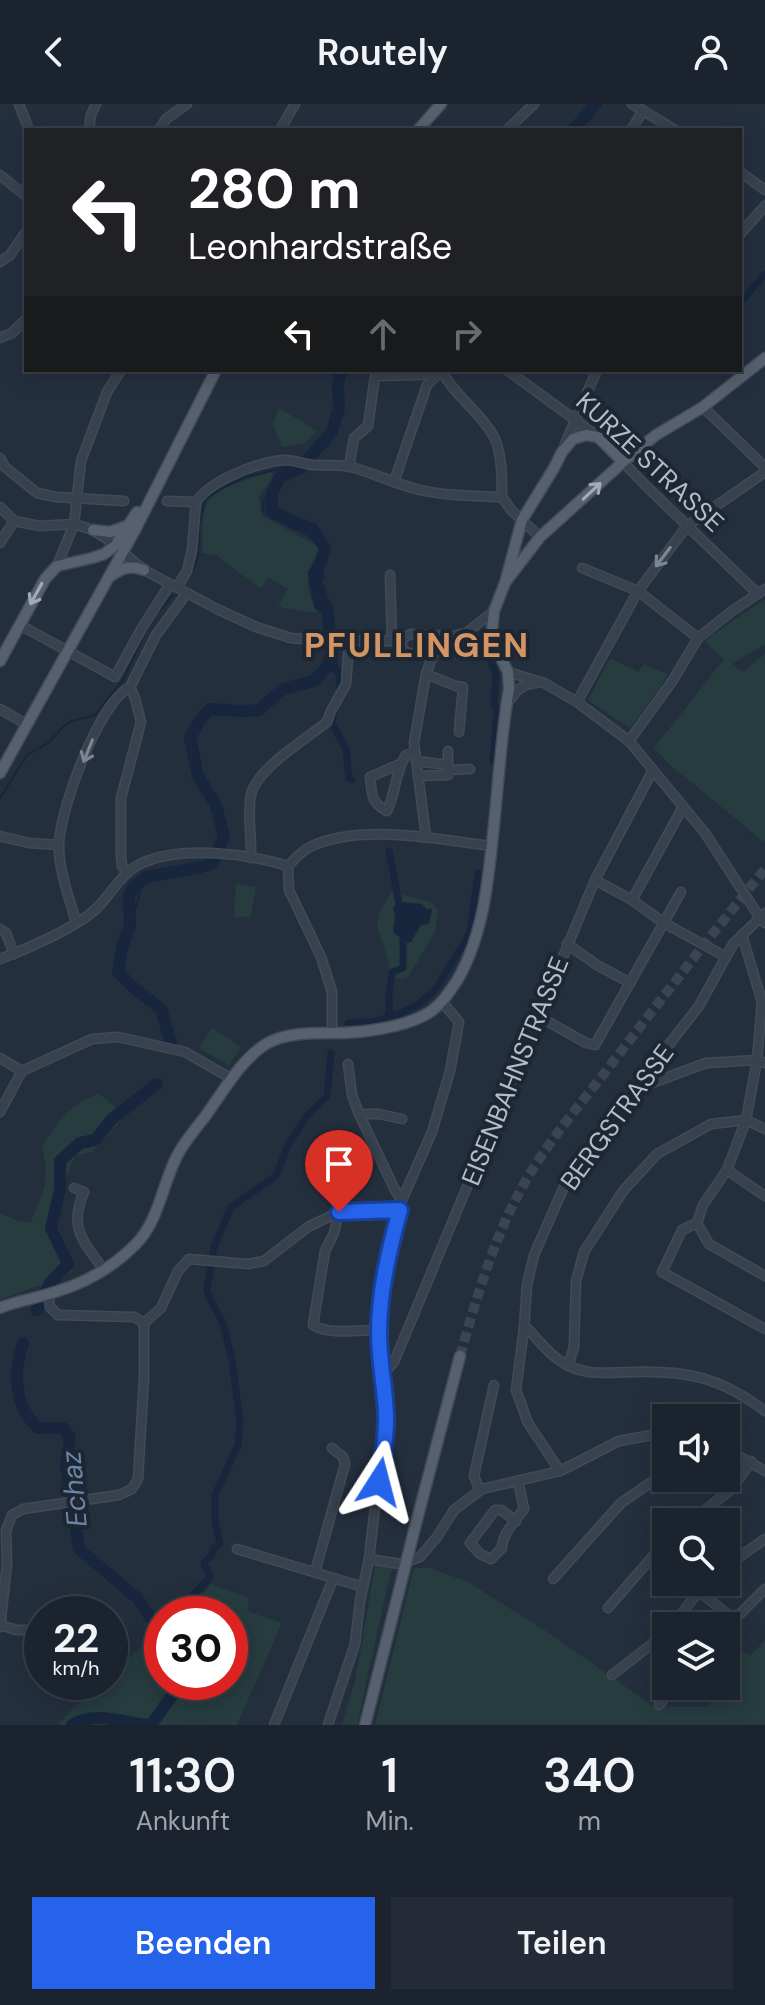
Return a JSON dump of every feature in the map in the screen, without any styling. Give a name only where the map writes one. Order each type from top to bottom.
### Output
[{"type":"main road","points":[[420,128],[441,104]]},
{"type":"main road","points":[[505,583],[540,537],[623,462],[656,435],[703,407],[765,358]]},
{"type":"main road","points":[[0,661],[45,579],[57,566],[118,549],[139,521],[215,372]]},
{"type":"main road","points":[[0,1308],[79,1284],[104,1270],[140,1239],[152,1220],[176,1159],[232,1079],[265,1044],[309,1033],[347,1033],[390,1026],[425,1015],[442,1002],[464,968],[475,937],[493,846],[509,689],[508,672],[495,645],[492,630],[494,611],[522,520],[562,452],[573,439],[586,435],[598,437]]},
{"type":"main road","name":"KURZE STRASSE","points":[[598,437],[623,462]]},
{"type":"main road","points":[[0,773],[107,578],[129,525],[152,494]]},
{"type":"main road","points":[[93,530],[118,531],[129,525]]},
{"type":"main road","points":[[107,578],[125,568],[144,570]]},
{"type":"main road","points":[[365,1725],[460,1356]]},
{"type":"street","points":[[19,104],[28,128]]},
{"type":"street","points":[[89,128],[96,104]]},
{"type":"street","points":[[160,128],[166,119],[187,104]]},
{"type":"street","points":[[281,128],[295,104]]},
{"type":"street","points":[[509,128],[534,104]]},
{"type":"street","points":[[632,104],[672,128]]},
{"type":"street","points":[[632,128],[643,111]]},
{"type":"street","points":[[742,173],[765,190]]},
{"type":"street","points":[[0,175],[24,194]]},
{"type":"street","points":[[742,232],[765,206]]},
{"type":"street","points":[[0,262],[10,255],[24,235]]},
{"type":"street","points":[[0,338],[12,333],[24,321]]},
{"type":"street","points":[[57,566],[74,524],[81,461],[107,392],[120,372]]},
{"type":"street","points":[[349,467],[354,438],[368,426],[375,376],[434,372]]},
{"type":"street","points":[[394,482],[427,385],[440,372]]},
{"type":"street","points":[[443,372],[448,383],[494,436],[501,464],[502,497],[540,537]]},
{"type":"street","points":[[562,452],[596,372]]},
{"type":"street","name":"KURZE STRASSE","points":[[518,373],[598,437]]},
{"type":"street","points":[[577,702],[638,591],[687,526],[765,470],[703,407]]},
{"type":"street","points":[[0,458],[5,467],[37,493],[124,501]]},
{"type":"street","points":[[76,922],[63,876],[59,845],[63,816],[102,717],[122,691],[130,687],[187,571],[196,502],[209,488],[232,475],[280,460],[349,467],[414,488],[445,494],[502,497]]},
{"type":"street","name":"KURZE STRASSE","points":[[623,462],[687,526],[761,591]]},
{"type":"street","points":[[167,501],[196,502]]},
{"type":"street","points":[[0,507],[14,521],[40,526],[74,524],[93,530],[144,570],[256,627],[291,638],[349,643],[397,641],[411,634],[453,636],[466,633],[494,611]]},
{"type":"street","points":[[0,543],[14,521]]},
{"type":"street","points":[[582,568],[638,591],[698,638]]},
{"type":"street","points":[[390,575],[397,641],[407,653],[432,654]]},
{"type":"street","points":[[20,625],[115,677],[142,628],[178,588]]},
{"type":"street","points":[[629,741],[673,680],[698,638],[761,591]]},
{"type":"street","points":[[426,837],[415,736],[426,674],[440,636]]},
{"type":"street","points":[[251,858],[252,792],[260,775],[327,722],[346,684],[349,643]]},
{"type":"street","points":[[508,672],[544,683],[577,702],[629,741],[705,833],[763,918]]},
{"type":"street","points":[[426,674],[463,687],[459,732]]},
{"type":"street","points":[[506,705],[516,690],[527,684],[544,683]]},
{"type":"street","points":[[127,873],[121,856],[121,798],[141,722],[130,687]]},
{"type":"street","points":[[0,709],[26,724]]},
{"type":"street","points":[[418,776],[448,775],[448,751]]},
{"type":"street","points":[[400,764],[370,777],[374,801],[387,811],[400,764],[406,755],[448,767],[470,769]]},
{"type":"street","name":"EISENBAHNSTRASSE","points":[[381,1372],[394,1362],[595,880],[653,770]]},
{"type":"street","points":[[632,900],[683,807]]},
{"type":"street","points":[[332,1033],[332,992],[321,957],[289,890],[288,866],[310,846],[363,835],[426,837],[493,846]]},
{"type":"street","points":[[0,836],[29,843],[59,845]]},
{"type":"street","points":[[0,959],[76,922],[97,908],[127,873],[147,861],[214,853],[288,866]]},
{"type":"street","points":[[595,880],[726,957]]},
{"type":"street","points":[[538,1016],[590,1045],[597,1044],[681,892]]},
{"type":"street","name":"BERGSTRASSE","points":[[560,1471],[528,1423],[516,1390],[527,1285],[534,1255],[567,1180],[699,1006],[733,944],[763,918]]},
{"type":"street","points":[[0,929],[6,933],[14,954]]},
{"type":"street","points":[[742,935],[762,1002],[761,1062],[746,1120],[727,1170],[703,1205],[697,1223],[682,1230],[662,1272],[765,1329]]},
{"type":"street","points":[[567,944],[630,983]]},
{"type":"street","points":[[328,1725],[355,1644],[386,1431],[379,1330],[386,1271],[402,1200],[432,1132],[450,1071],[459,1022],[442,1002]]},
{"type":"street","points":[[0,1112],[22,1071],[92,1039],[118,1037],[177,1049],[232,1079]]},
{"type":"street","points":[[0,1058],[22,1071]]},
{"type":"street","points":[[642,1079],[652,1083],[706,1063],[761,1062]]},
{"type":"street","points":[[348,1064],[352,1095],[359,1114],[402,1200]]},
{"type":"street","points":[[359,1114],[402,1119]]},
{"type":"street","points":[[568,1366],[574,1347],[576,1281],[584,1252],[623,1191],[657,1154],[711,1124],[746,1120],[765,1129]]},
{"type":"street","points":[[727,1170],[765,1196]]},
{"type":"street","points":[[89,1181],[79,1204],[78,1231],[104,1270]]},
{"type":"street","points":[[74,1188],[84,1192]]},
{"type":"street","points":[[24,1630],[1,1626],[7,1564],[6,1531],[12,1515],[23,1509],[119,1495],[132,1489],[138,1479],[144,1323],[161,1308],[178,1271],[189,1259],[248,1264],[264,1261],[308,1227],[339,1212],[400,1210]]},
{"type":"street","points":[[339,1212],[325,1251],[313,1325],[317,1329],[379,1330]]},
{"type":"street","points":[[697,1223],[709,1244],[765,1276]]},
{"type":"street","points":[[52,1293],[50,1307],[58,1315],[134,1317],[144,1323]]},
{"type":"street","points":[[524,1328],[568,1366],[591,1374],[671,1371],[711,1379],[743,1394],[765,1411]]},
{"type":"street","points":[[480,1491],[474,1476],[494,1385]]},
{"type":"street","points":[[369,1559],[400,1564],[420,1557],[454,1510],[480,1491],[560,1471],[619,1441],[652,1435]]},
{"type":"street","points":[[315,1572],[345,1464],[343,1457],[332,1448]]},
{"type":"street","points":[[740,1456],[765,1471]]},
{"type":"street","points":[[708,1508],[733,1488],[751,1461]]},
{"type":"street","points":[[516,1521],[501,1510],[495,1510],[470,1543],[480,1554],[491,1559],[502,1548],[502,1539],[516,1521],[524,1509],[518,1481]]},
{"type":"street","points":[[553,1579],[621,1503],[652,1482]]},
{"type":"street","points":[[740,1556],[765,1539]]},
{"type":"street","points":[[237,1549],[363,1587]]},
{"type":"street","points":[[608,1608],[652,1557]]},
{"type":"street","points":[[274,1725],[333,1579]]},
{"type":"street","points":[[740,1614],[765,1589]]},
{"type":"street","points":[[683,1612],[695,1596]]},
{"type":"street","points":[[705,1596],[724,1612]]},
{"type":"street","points":[[612,1675],[652,1644]]},
{"type":"street","points":[[659,1705],[663,1700]]},
{"type":"green space","points":[[279,408],[317,431],[305,443],[282,447],[273,424]]},
{"type":"green space","points":[[271,472],[273,476],[259,497],[262,516],[320,547],[308,580],[317,613],[278,607],[288,589],[268,577],[261,589],[216,555],[202,553],[203,519],[209,501],[233,484]]},
{"type":"green space","points":[[765,599],[765,644],[732,664],[742,672],[765,654],[764,842],[669,764],[654,748],[724,659],[705,642]]},
{"type":"green space","points":[[610,658],[638,672],[644,664],[667,674],[630,728],[588,700]]},
{"type":"green space","points":[[236,884],[256,887],[251,916],[234,918]]},
{"type":"green space","points":[[391,892],[429,901],[438,909],[435,932],[408,977],[402,979],[391,977],[377,925]]},
{"type":"green space","points":[[212,1028],[241,1047],[229,1066],[199,1048]]},
{"type":"green space","points":[[99,1094],[126,1115],[92,1152],[75,1156],[66,1177],[57,1217],[72,1271],[58,1282],[37,1286],[0,1300],[0,1213],[20,1222],[31,1222],[46,1177],[42,1147],[66,1114],[81,1102]]},
{"type":"green space","points":[[375,1566],[393,1567],[357,1725],[342,1725],[356,1677]]},
{"type":"green space","points":[[414,1568],[430,1568],[468,1582],[546,1631],[654,1707],[707,1707],[712,1700],[740,1700],[740,1649],[750,1656],[765,1640],[765,1725],[375,1725]]},
{"type":"green space","points":[[211,1584],[244,1596],[202,1596]]},
{"type":"green space","points":[[248,1611],[282,1623],[237,1725],[58,1725],[83,1700],[128,1700],[128,1659],[144,1643],[144,1700],[248,1700]]},
{"type":"water","points":[[403,902],[422,904],[427,910],[432,910],[429,924],[421,925],[411,942],[407,943],[393,932],[393,908]]},
{"type":"waterway","name":"Echaz","points":[[575,128],[596,104]]},
{"type":"waterway","points":[[742,301],[765,274]]},
{"type":"waterway","name":"Echaz","points":[[171,1044],[161,1009],[118,972],[130,925],[129,897],[132,889],[146,877],[213,863],[224,836],[216,805],[198,776],[190,738],[200,720],[210,709],[259,710],[283,689],[314,681],[327,667],[332,653],[327,607],[320,605],[314,573],[325,549],[313,529],[272,510],[272,494],[280,477],[299,469],[332,432],[339,408],[341,372]]},
{"type":"waterway","points":[[189,578],[198,557],[199,524],[205,500],[245,477],[286,467],[299,469]]},
{"type":"waterway","points":[[272,494],[264,499],[263,510],[272,518],[305,533],[325,549]]},
{"type":"waterway","name":"Echaz","points":[[319,567],[321,577]]},
{"type":"waterway","name":"Echaz","points":[[321,586],[327,607]]},
{"type":"waterway","points":[[0,798],[27,755],[48,743],[66,724],[95,715],[123,680],[145,633],[173,595]]},
{"type":"waterway","points":[[485,644],[496,676],[493,761]]},
{"type":"waterway","points":[[332,653],[336,671],[339,672],[340,689]]},
{"type":"waterway","points":[[334,711],[332,723],[346,749],[349,779],[352,780]]},
{"type":"waterway","points":[[389,851],[401,914]]},
{"type":"waterway","points":[[400,1013],[417,1005],[435,990],[470,933],[478,873]]},
{"type":"waterway","points":[[131,913],[136,908],[142,881]]},
{"type":"waterway","points":[[387,1018],[392,972],[403,968],[403,934]]},
{"type":"waterway","points":[[348,1023],[376,1021],[397,1014]]},
{"type":"waterway","points":[[192,1596],[210,1577],[204,1563],[213,1553],[213,1548],[220,1544],[215,1522],[215,1495],[238,1445],[240,1422],[232,1360],[223,1323],[207,1289],[214,1247],[231,1207],[276,1176],[288,1145],[307,1116],[327,1096],[331,1053]]},
{"type":"waterway","name":"Echaz","points":[[37,1310],[50,1283],[68,1264],[51,1228],[60,1189],[60,1161],[80,1143],[95,1140],[112,1119],[157,1084]]},
{"type":"waterway","name":"Echaz","points":[[23,1343],[17,1377],[24,1410],[38,1428],[63,1428],[70,1437],[66,1466],[79,1549],[138,1599],[144,1608]]},
{"type":"waterway","name":"Echaz","points":[[151,1725],[169,1700]]},
{"type":"waterway","name":"Echaz","points":[[72,1725],[99,1718],[146,1725]]},
{"type":"tunnel","points":[[460,1356],[500,1233],[537,1162],[765,869]]},
{"type":"district","name":"PFULLINGEN","points":[[417,645]]},
{"type":"route","points":[[339,1212],[400,1210],[380,1308],[380,1359],[386,1431],[379,1482]]}]
